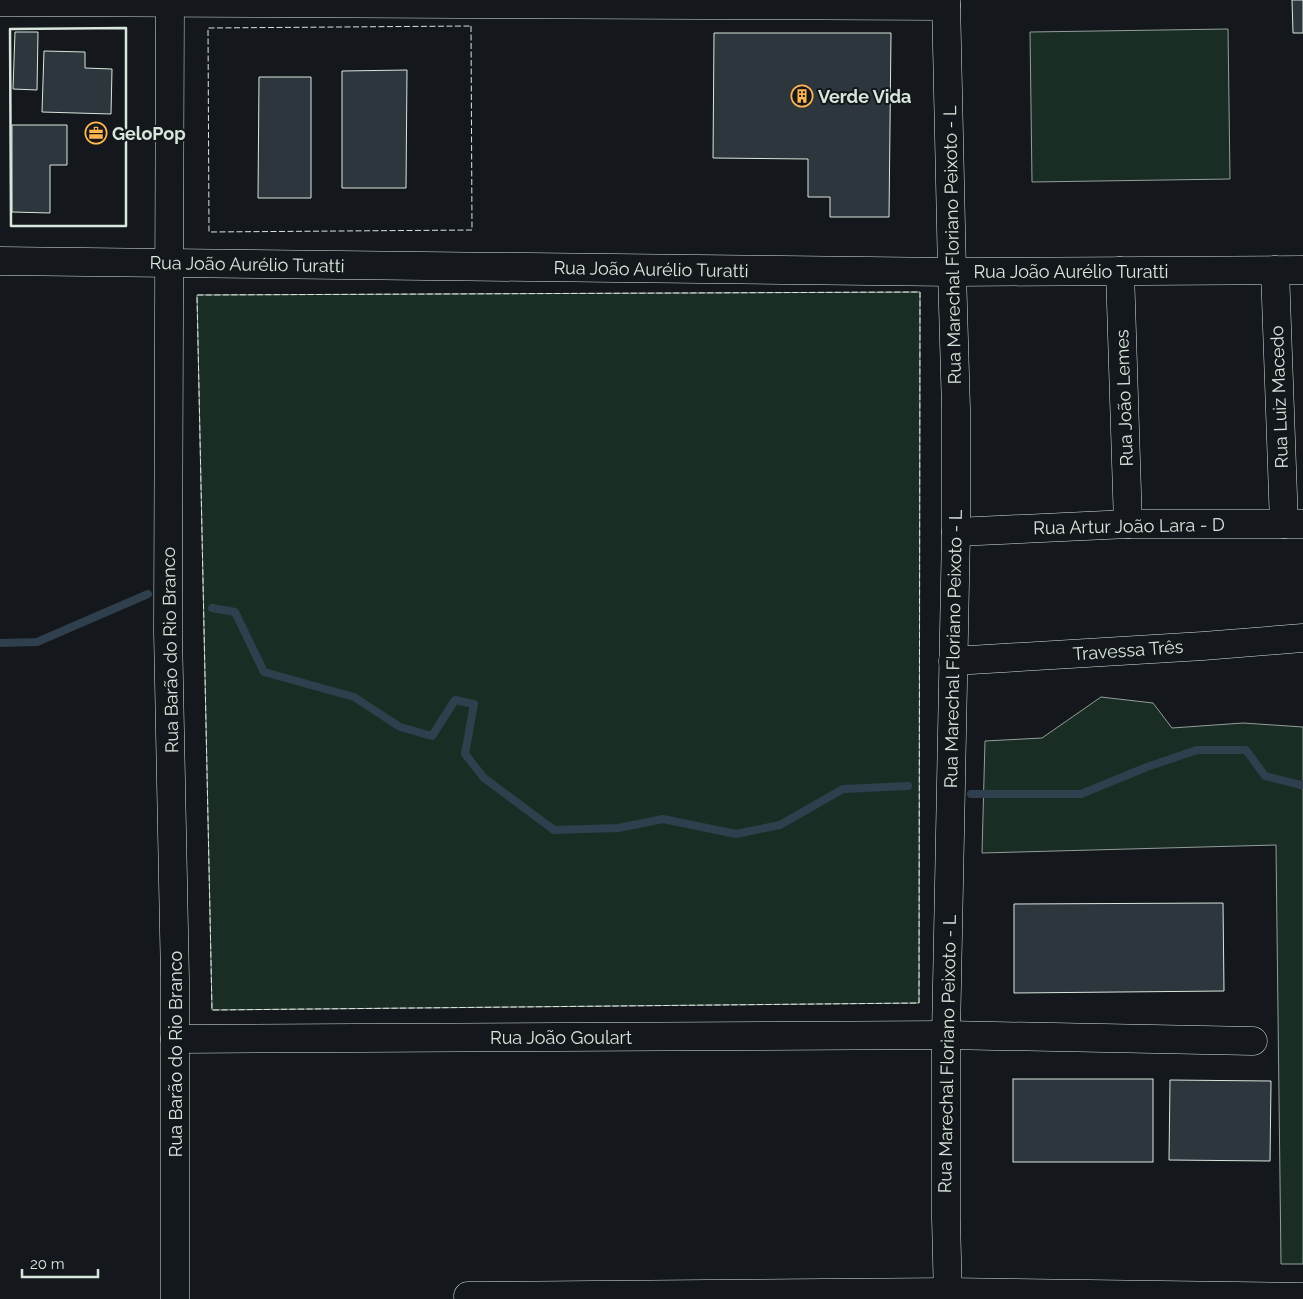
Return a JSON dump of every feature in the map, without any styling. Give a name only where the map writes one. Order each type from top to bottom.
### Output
[{"type":"street","name":"Rua Barão do Rio Branco","points":[[170,1],[168,632],[175,980],[175,1299]]},
{"type":"street","points":[[0,2],[946,3]]},
{"type":"street","name":"Rua Marechal Floriano Peixoto - L","points":[[946,3],[956,409],[956,532],[946,1035],[948,1296]]},
{"type":"street","name":"Rua João Aurélio Turatti","points":[[0,261],[952,272],[1303,270]]},
{"type":"street","name":"Rua Luiz Macedo","points":[[1275,270],[1293,524]]},
{"type":"street","name":"Rua João Lemes","points":[[1120,271],[1128,524]]},
{"type":"street","name":"Rua Artur João Lara - D","points":[[956,532],[1128,524],[1293,524]]},
{"type":"street","name":"Travessa Três","points":[[953,661],[1303,638]]},
{"type":"street","name":"Rua João Goulart","points":[[175,1039],[946,1035],[1253,1041]]},
{"type":"street","points":[[468,1296],[1303,1297]]},
{"type":"green space","points":[[1228,29],[1230,179],[1032,182],[1030,32]]},
{"type":"green space","points":[[920,292],[919,1003],[212,1010],[197,295]]},
{"type":"green space","points":[[1101,697],[1153,703],[1172,728],[1243,723],[1303,727],[1303,1264],[1281,1264],[1276,845],[982,853],[985,741],[1042,738]]},
{"type":"building","points":[[1292,0],[1303,0],[1303,33],[1293,33]]},
{"type":"building","points":[[15,32],[38,32],[37,90],[13,89]]},
{"type":"building","name":"Verde Vida","points":[[714,33],[891,33],[889,217],[830,217],[830,197],[808,197],[808,159],[713,158]]},
{"type":"building","points":[[44,51],[85,52],[85,68],[112,69],[111,114],[42,112]]},
{"type":"building","points":[[407,70],[406,188],[342,188],[342,71]]},
{"type":"building","points":[[259,77],[311,77],[311,198],[258,198]]},
{"type":"building","points":[[12,125],[67,125],[67,165],[50,165],[50,213],[12,212]]},
{"type":"building","points":[[1223,903],[1224,991],[1014,993],[1014,904]]},
{"type":"building","points":[[1013,1079],[1153,1079],[1153,1162],[1013,1162]]},
{"type":"building","points":[[1170,1080],[1271,1081],[1270,1161],[1169,1160]]},
{"type":"waterway","points":[[0,643],[37,642],[148,594]]},
{"type":"waterway","points":[[212,608],[235,612],[264,672],[354,697],[400,727],[432,736],[455,700],[474,704],[465,754],[484,778],[554,830],[618,828],[663,819],[736,834],[780,825],[843,789],[908,786]]},
{"type":"waterway","points":[[971,794],[1081,794],[1147,767],[1197,750],[1246,750],[1265,776],[1303,784]]},
{"type":"fence","points":[[471,26],[472,230],[209,232],[208,28],[471,26]]},
{"type":"fence","points":[[920,292],[919,1003],[212,1010],[197,295],[920,292]]},
{"type":"wall","points":[[126,28],[126,226],[11,226],[10,29],[126,28]]},
{"type":"place","name":"Verde Vida","points":[[802,96]]},
{"type":"place","name":"GeloPop","points":[[96,133]]}]
